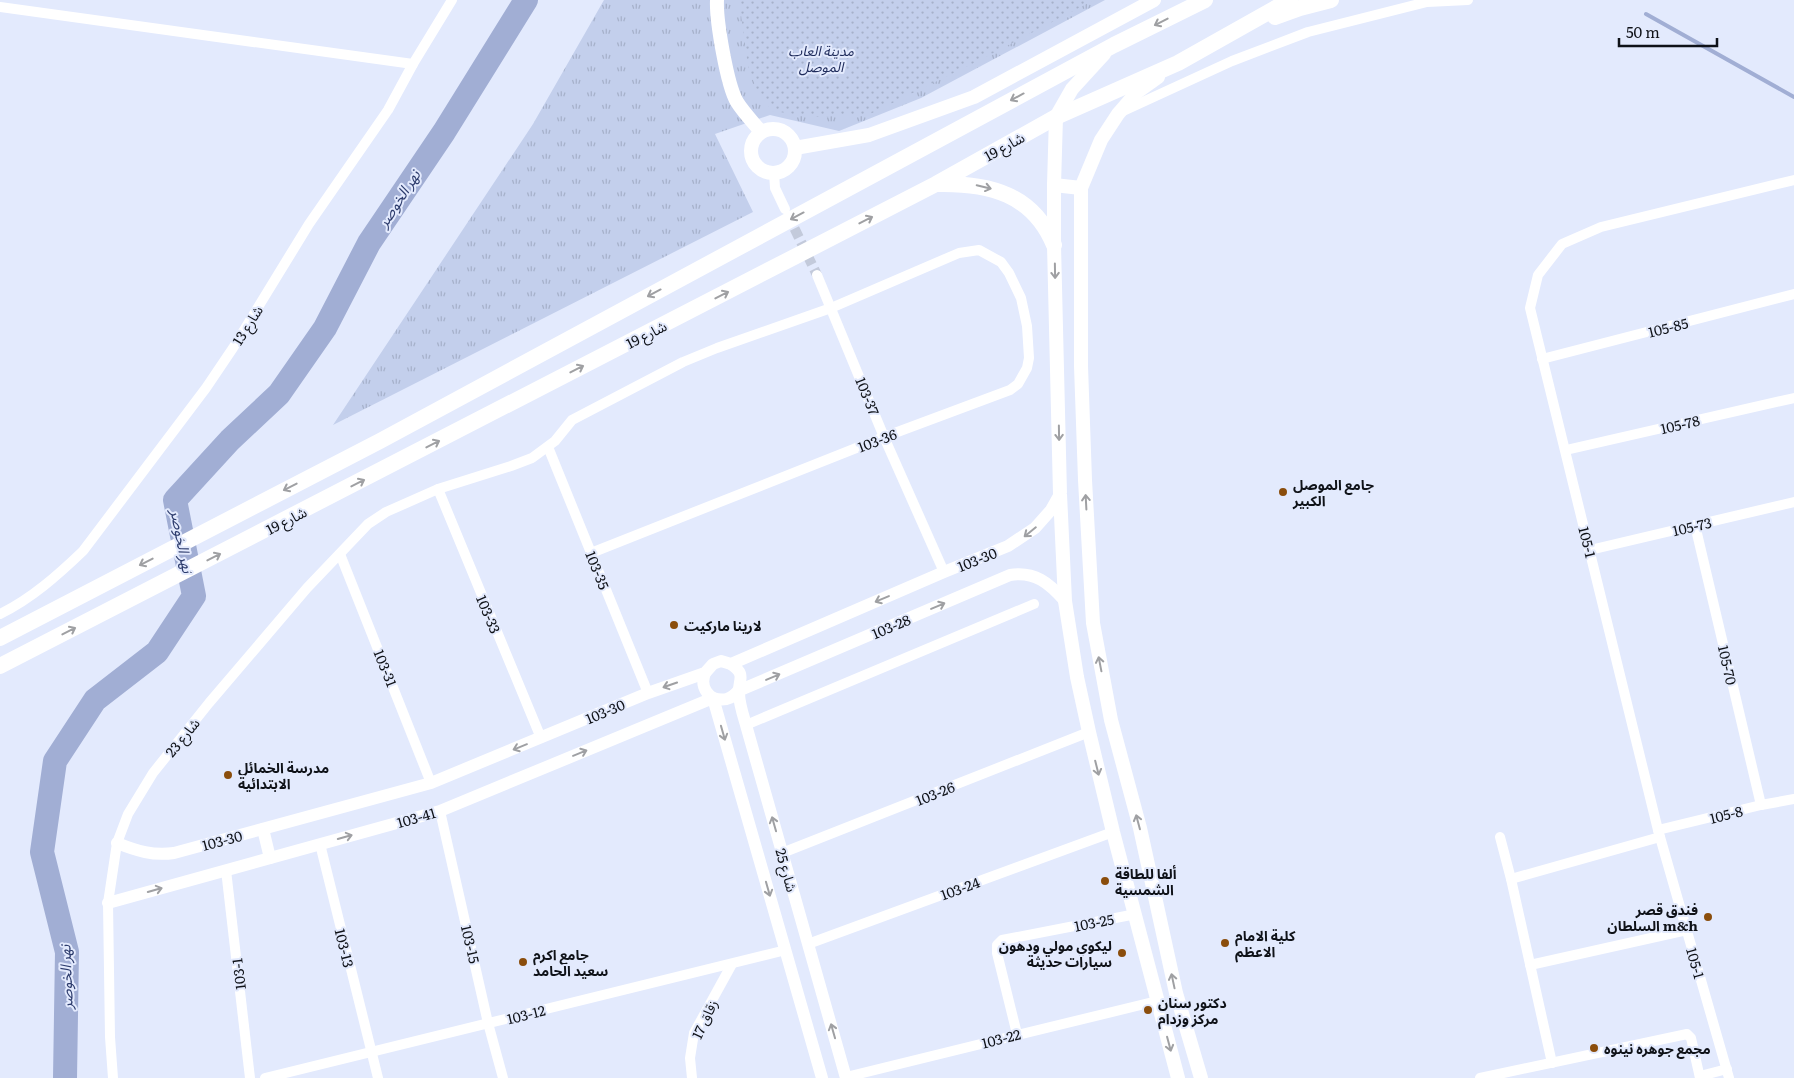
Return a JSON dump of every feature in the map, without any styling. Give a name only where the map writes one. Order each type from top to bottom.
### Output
[{"type":"highway","name":"شارع 19","points":[[0,638],[380,441],[1114,45],[1204,0]]},
{"type":"highway","name":"شارع 19","points":[[0,666],[936,184],[1056,117],[1178,62],[1290,0]]},
{"type":"highway","points":[[1227,36],[1300,8],[1331,0]]},
{"type":"highway","points":[[936,184],[974,184],[1008,195],[1037,215],[1048,229],[1054,245]]},
{"type":"main road","points":[[717,0],[721,39],[737,101],[761,132]]},
{"type":"main road","points":[[795,148],[869,135],[974,97],[1154,0]]},
{"type":"main road","points":[[1114,45],[1100,57],[1072,89],[1056,117],[1054,245],[1060,494],[1065,601],[1077,677],[1089,732],[1113,832],[1178,1078]]},
{"type":"main road","points":[[1178,62],[1137,92],[1118,114],[1101,140],[1081,188],[1081,366],[1093,623],[1111,720],[1140,828],[1176,992],[1201,1078]]},
{"type":"main road","points":[[770,129],[784,131],[793,141],[795,148],[792,162],[788,168],[781,172],[774,173],[760,168],[752,156],[753,142],[761,132],[770,129]]},
{"type":"main road","points":[[1054,185],[1081,188]]},
{"type":"street","name":"شارع 13","points":[[0,614],[18,605],[38,590],[69,564],[94,538],[206,388],[310,224],[388,110],[413,64],[452,0]]},
{"type":"street","points":[[1118,114],[1232,61],[1308,32],[1427,2],[1468,0]]},
{"type":"street","points":[[0,7],[413,64]]},
{"type":"street","points":[[774,173],[776,188],[785,209]]},
{"type":"street","name":"105-1","points":[[1728,1074],[1659,834],[1530,308],[1538,275],[1562,244],[1601,227],[1794,180]]},
{"type":"street","name":"شارع 23","points":[[113,1078],[110,1038],[108,903],[117,843],[128,814],[153,774],[209,703],[308,588],[377,518],[438,489],[532,458],[548,447],[572,420],[683,362],[831,308],[959,253],[979,250]]},
{"type":"street","name":"103-36","points":[[591,553],[884,437],[1010,390],[1018,384],[1028,368],[1029,358],[1027,326],[1021,298],[1009,273],[1001,262],[979,250]]},
{"type":"street","name":"103-37","points":[[817,275],[884,437],[944,572]]},
{"type":"street","name":"105-85","points":[[1542,359],[1794,294]]},
{"type":"street","name":"105-78","points":[[1566,450],[1794,398]]},
{"type":"street","name":"103-35","points":[[548,447],[648,693]]},
{"type":"street","name":"103-33","points":[[438,489],[541,738]]},
{"type":"street","name":"103-30","points":[[117,843],[142,852],[163,854],[431,783],[648,693],[704,673],[709,666],[717,662],[731,664],[1008,546],[1027,535],[1044,520],[1060,494]]},
{"type":"street","name":"105-73","points":[[1590,550],[1793,505]]},
{"type":"street","name":"105-70","points":[[1695,526],[1761,805]]},
{"type":"street","name":"103-31","points":[[340,554],[431,783]]},
{"type":"street","name":"103-28","points":[[713,698],[726,700],[738,691],[1010,575],[1027,574],[1043,580],[1050,584],[1065,601]]},
{"type":"street","points":[[746,725],[1034,604]]},
{"type":"street","name":"شارع 25","points":[[731,664],[739,672],[741,678],[738,691],[746,725],[846,1078]]},
{"type":"street","name":"شارع 25","points":[[704,673],[704,687],[706,692],[713,698],[822,1078]]},
{"type":"street","name":"103-41","points":[[108,903],[440,811],[713,698]]},
{"type":"street","name":"103-26","points":[[782,853],[1089,732]]},
{"type":"street","name":"105-8","points":[[1511,879],[1761,805],[1794,799]]},
{"type":"street","name":"103-15","points":[[440,811],[488,1023],[503,1078]]},
{"type":"street","points":[[263,829],[270,858]]},
{"type":"street","name":"103-24","points":[[808,944],[1113,832]]},
{"type":"street","points":[[1500,837],[1552,1063]]},
{"type":"street","name":"103-13","points":[[320,844],[370,1052],[378,1078]]},
{"type":"street","name":"103-1","points":[[226,870],[250,1078]]},
{"type":"street","name":"103-25","points":[[1017,1034],[997,953],[997,946],[1002,940],[1136,914]]},
{"type":"street","points":[[1530,965],[1687,930]]},
{"type":"street","name":"103-12","points":[[265,1078],[786,950]]},
{"type":"street","name":"زقاق 17","points":[[692,1078],[690,1058],[694,1033],[732,964]]},
{"type":"street","name":"103-22","points":[[846,1078],[1017,1034],[1157,1001]]},
{"type":"street","points":[[1480,1078],[1687,1034],[1691,1038],[1700,1077],[1728,1074]]},
{"type":"green space","points":[[604,0],[1105,0],[921,98],[839,131],[770,115],[715,134],[753,212],[333,425],[533,124]]},
{"type":"green space","name":"مدينة العاب الموصل","points":[[739,0],[1094,0],[980,60],[870,114],[816,117],[772,111],[757,91],[748,66]]},
{"type":"waterway","name":"نهر الخوصر","points":[[65,1078],[67,952],[42,852],[55,761],[95,700],[157,652],[194,596],[175,500],[230,440],[279,394],[325,328],[369,243],[444,132],[526,0]]},
{"type":"waterway","points":[[1646,14],[1794,97]]},
{"type":"tunnel","points":[[788,215],[817,275]]},
{"type":"place","name":"جامع الموصل الكبير","points":[[1283,492]]},
{"type":"place","name":"لارينا ماركيت","points":[[674,625]]},
{"type":"place","name":"مدرسة الخمائل الابتدائية","points":[[228,775]]},
{"type":"place","name":"ألفا للطاقة الشمسية","points":[[1105,881]]},
{"type":"place","name":"فندق قصر السلطان m&h","points":[[1708,917]]},
{"type":"place","name":"كلية الامام الاعظم","points":[[1225,943]]},
{"type":"place","name":"ليكوي مولي ودهون سيارات حديثة","points":[[1122,953]]},
{"type":"place","name":"جامع اكرم سعيد الحامد","points":[[523,962]]},
{"type":"place","name":"دكتور سنان مركز وزدام","points":[[1148,1010]]},
{"type":"place","name":"مجمع جوهره نينوه","points":[[1594,1048]]}]
